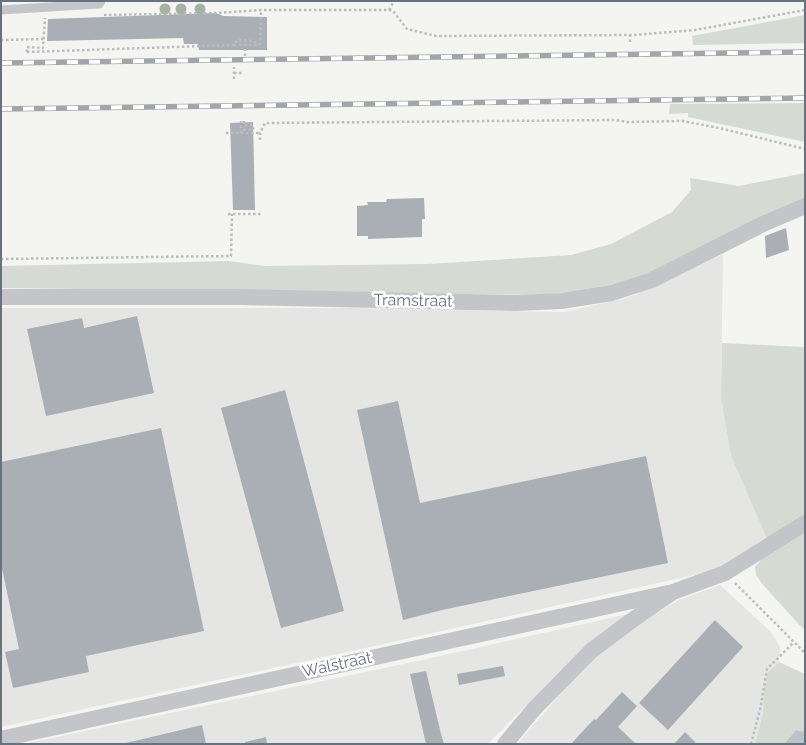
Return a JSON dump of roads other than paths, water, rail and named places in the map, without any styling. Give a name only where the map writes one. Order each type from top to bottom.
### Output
[{"type":"street","name":"Tramstraat","points":[[1,298],[237,297],[516,304],[561,301],[612,293],[652,280],[763,224],[805,206]]},
{"type":"street","points":[[505,744],[534,709],[592,651],[673,592],[725,574],[805,523]]},
{"type":"street","name":"Walstraat","points":[[1,739],[673,592]]},
{"type":"lane","points":[[1,10],[99,4],[101,1]]},
{"type":"railway","points":[[1,63],[805,52]]},
{"type":"railway","points":[[1,109],[805,98]]}]
